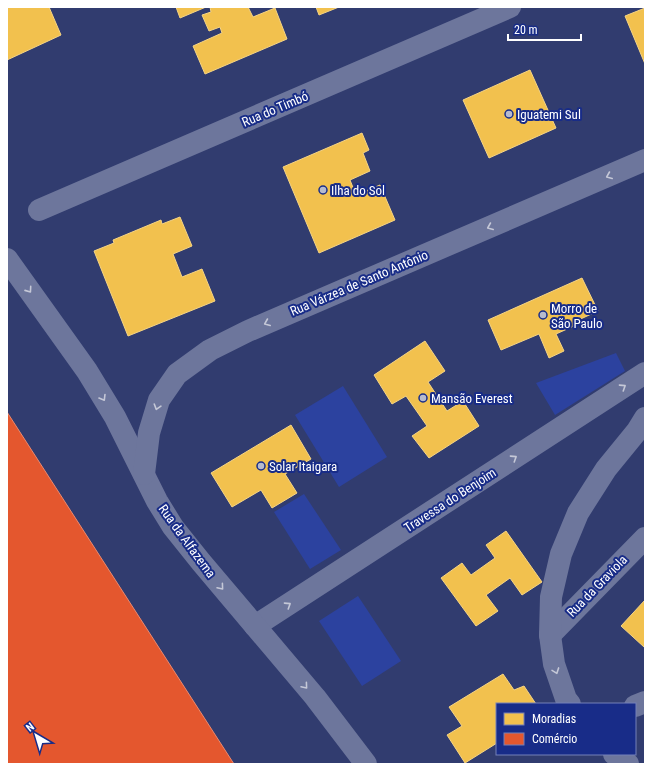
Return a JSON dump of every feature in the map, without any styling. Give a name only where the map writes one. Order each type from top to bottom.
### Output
[{"type":"street","name":"Rua do Timbó","points":[[39,210],[510,7]]},
{"type":"street","name":"Rua Várzea de Santo Antônio","points":[[144,474],[149,433],[159,400],[176,374],[210,350],[248,331],[645,160]]},
{"type":"street","name":"Rua da Alfazema","points":[[7,259],[87,371],[115,417],[157,501],[173,527],[315,697],[366,764]]},
{"type":"street","name":"Travessa do Benjoim","points":[[255,626],[645,373]]},
{"type":"street","points":[[569,703],[566,699],[554,664],[550,635],[552,590],[561,554],[578,513],[606,469],[637,431],[645,418]]},
{"type":"street","name":"Rua da Graviola","points":[[550,635],[645,538]]},
{"type":"street","points":[[615,755],[628,764]]},
{"type":"shaded area","points":[[616,353],[625,371],[555,415],[536,383]]},
{"type":"shaded area","points":[[343,386],[387,457],[339,487],[295,415]]},
{"type":"shaded area","points":[[304,494],[341,550],[310,569],[274,512]]},
{"type":"shaded area","points":[[358,596],[401,661],[362,686],[319,621]]},
{"type":"building: Moradias","points":[[7,7],[49,7],[61,35],[7,60]]},
{"type":"building: Moradias","points":[[176,7],[206,7],[180,18]]},
{"type":"building: Moradias","points":[[210,7],[248,7],[253,17],[275,8],[287,39],[205,74],[193,46],[222,33],[220,27],[209,31],[202,15],[211,12]]},
{"type":"building: Moradias","points":[[316,7],[339,7],[319,15]]},
{"type":"building: Moradias","points":[[645,8],[645,64],[625,16]]},
{"type":"building: Moradias","name":"Iguatemi Sul","points":[[530,70],[556,128],[489,158],[463,100]]},
{"type":"building: Moradias","name":"Ilha do Sol","points":[[362,133],[369,150],[363,153],[370,171],[350,180],[356,195],[380,185],[395,220],[319,253],[283,167]]},
{"type":"building: Moradias","points":[[180,217],[192,246],[173,254],[182,277],[202,269],[215,301],[128,336],[94,251],[114,243],[113,240],[161,220],[162,224]]},
{"type":"building: Moradias","name":"Morro de São Paulo","points":[[582,278],[598,311],[574,322],[576,325],[556,334],[564,351],[549,358],[539,334],[501,350],[488,320]]},
{"type":"building: Moradias","name":"Mansão Everest","points":[[425,341],[445,371],[428,382],[447,411],[463,401],[479,426],[429,458],[412,436],[427,426],[406,396],[392,404],[374,375]]},
{"type":"building: Moradias","name":"Solar Itaigara","points":[[291,425],[311,459],[285,474],[297,493],[272,508],[261,490],[232,507],[211,473]]},
{"type":"building: Moradias","points":[[506,531],[542,582],[522,595],[510,578],[486,595],[498,611],[476,626],[441,578],[462,563],[471,575],[495,558],[486,545]]},
{"type":"building: Moradias","points":[[645,600],[645,646],[644,647],[621,626]]},
{"type":"building: Moradias","points":[[503,674],[514,690],[524,686],[535,703],[496,703],[496,744],[465,763],[447,735],[462,726],[449,707]]},
{"type":"building: Comércio","points":[[7,412],[234,764],[7,764]]},
{"type":"place","name":"Iguatemi Sul","points":[[509,114]]},
{"type":"place","name":"Ilha do Sol","points":[[323,190]]},
{"type":"place","name":"Morro de São Paulo","points":[[543,315]]},
{"type":"place","name":"Mansão Everest","points":[[423,398]]},
{"type":"place","name":"Solar Itaigara","points":[[261,466]]}]
